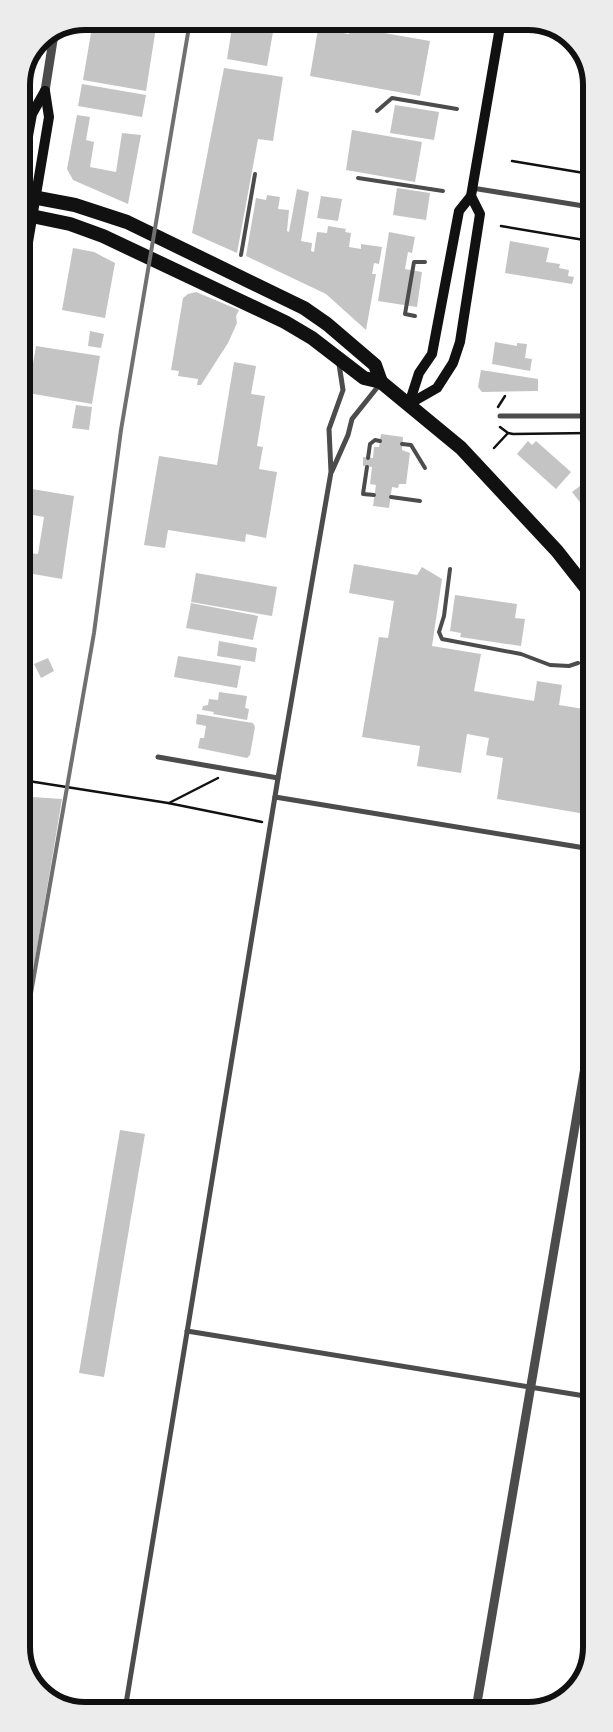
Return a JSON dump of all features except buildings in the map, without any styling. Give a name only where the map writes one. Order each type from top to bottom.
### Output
[{"type":"highway","points":[[30,196],[75,205],[127,222],[304,308],[328,324],[375,365],[381,382]]},
{"type":"highway","points":[[30,217],[70,224],[103,236],[285,322],[312,338],[364,378],[381,382],[461,448],[511,499],[563,558],[583,584]]},
{"type":"main road","points":[[409,404],[419,373],[432,354],[459,210],[472,192],[499,30]]},
{"type":"main road","points":[[30,126],[32,114],[45,91]]},
{"type":"main road","points":[[30,210],[36,197],[49,117],[45,91]]},
{"type":"main road","points":[[409,404],[437,388],[453,363],[460,342],[480,214],[472,192]]},
{"type":"street","points":[[45,91],[53,41]]},
{"type":"street","points":[[472,192],[583,207]]},
{"type":"street","points":[[126,1702],[270,824],[331,472],[328,429],[343,390],[343,376],[336,357]]},
{"type":"street","points":[[331,472],[348,435],[352,419],[381,382]]},
{"type":"street","points":[[500,416],[583,416]]},
{"type":"street","points":[[158,757],[278,778]]},
{"type":"street","points":[[275,797],[583,848]]},
{"type":"street","points":[[477,1702],[583,1080]]},
{"type":"street","points":[[187,1331],[583,1396]]},
{"type":"lane","points":[[377,111],[392,98],[457,109]]},
{"type":"lane","points":[[241,255],[255,174]]},
{"type":"lane","points":[[358,178],[443,191]]},
{"type":"lane","points":[[415,316],[405,314],[414,262],[425,262]]},
{"type":"lane","points":[[368,458],[370,444],[375,440],[380,441]]},
{"type":"lane","points":[[402,444],[411,445],[425,468]]},
{"type":"lane","points":[[367,467],[363,494],[374,495]]},
{"type":"lane","points":[[390,497],[420,502]]},
{"type":"lane","points":[[450,569],[444,616],[439,632],[442,639],[521,654],[544,664],[569,666],[578,663]]},
{"type":"path","points":[[512,161],[583,173]]},
{"type":"path","points":[[501,226],[583,240]]},
{"type":"path","points":[[494,448],[508,433]]},
{"type":"path","points":[[168,804],[234,770]]},
{"type":"path","points":[[30,781],[164,803],[270,824]]},
{"type":"railway","points":[[30,999],[94,633],[121,430],[188,30]]}]
